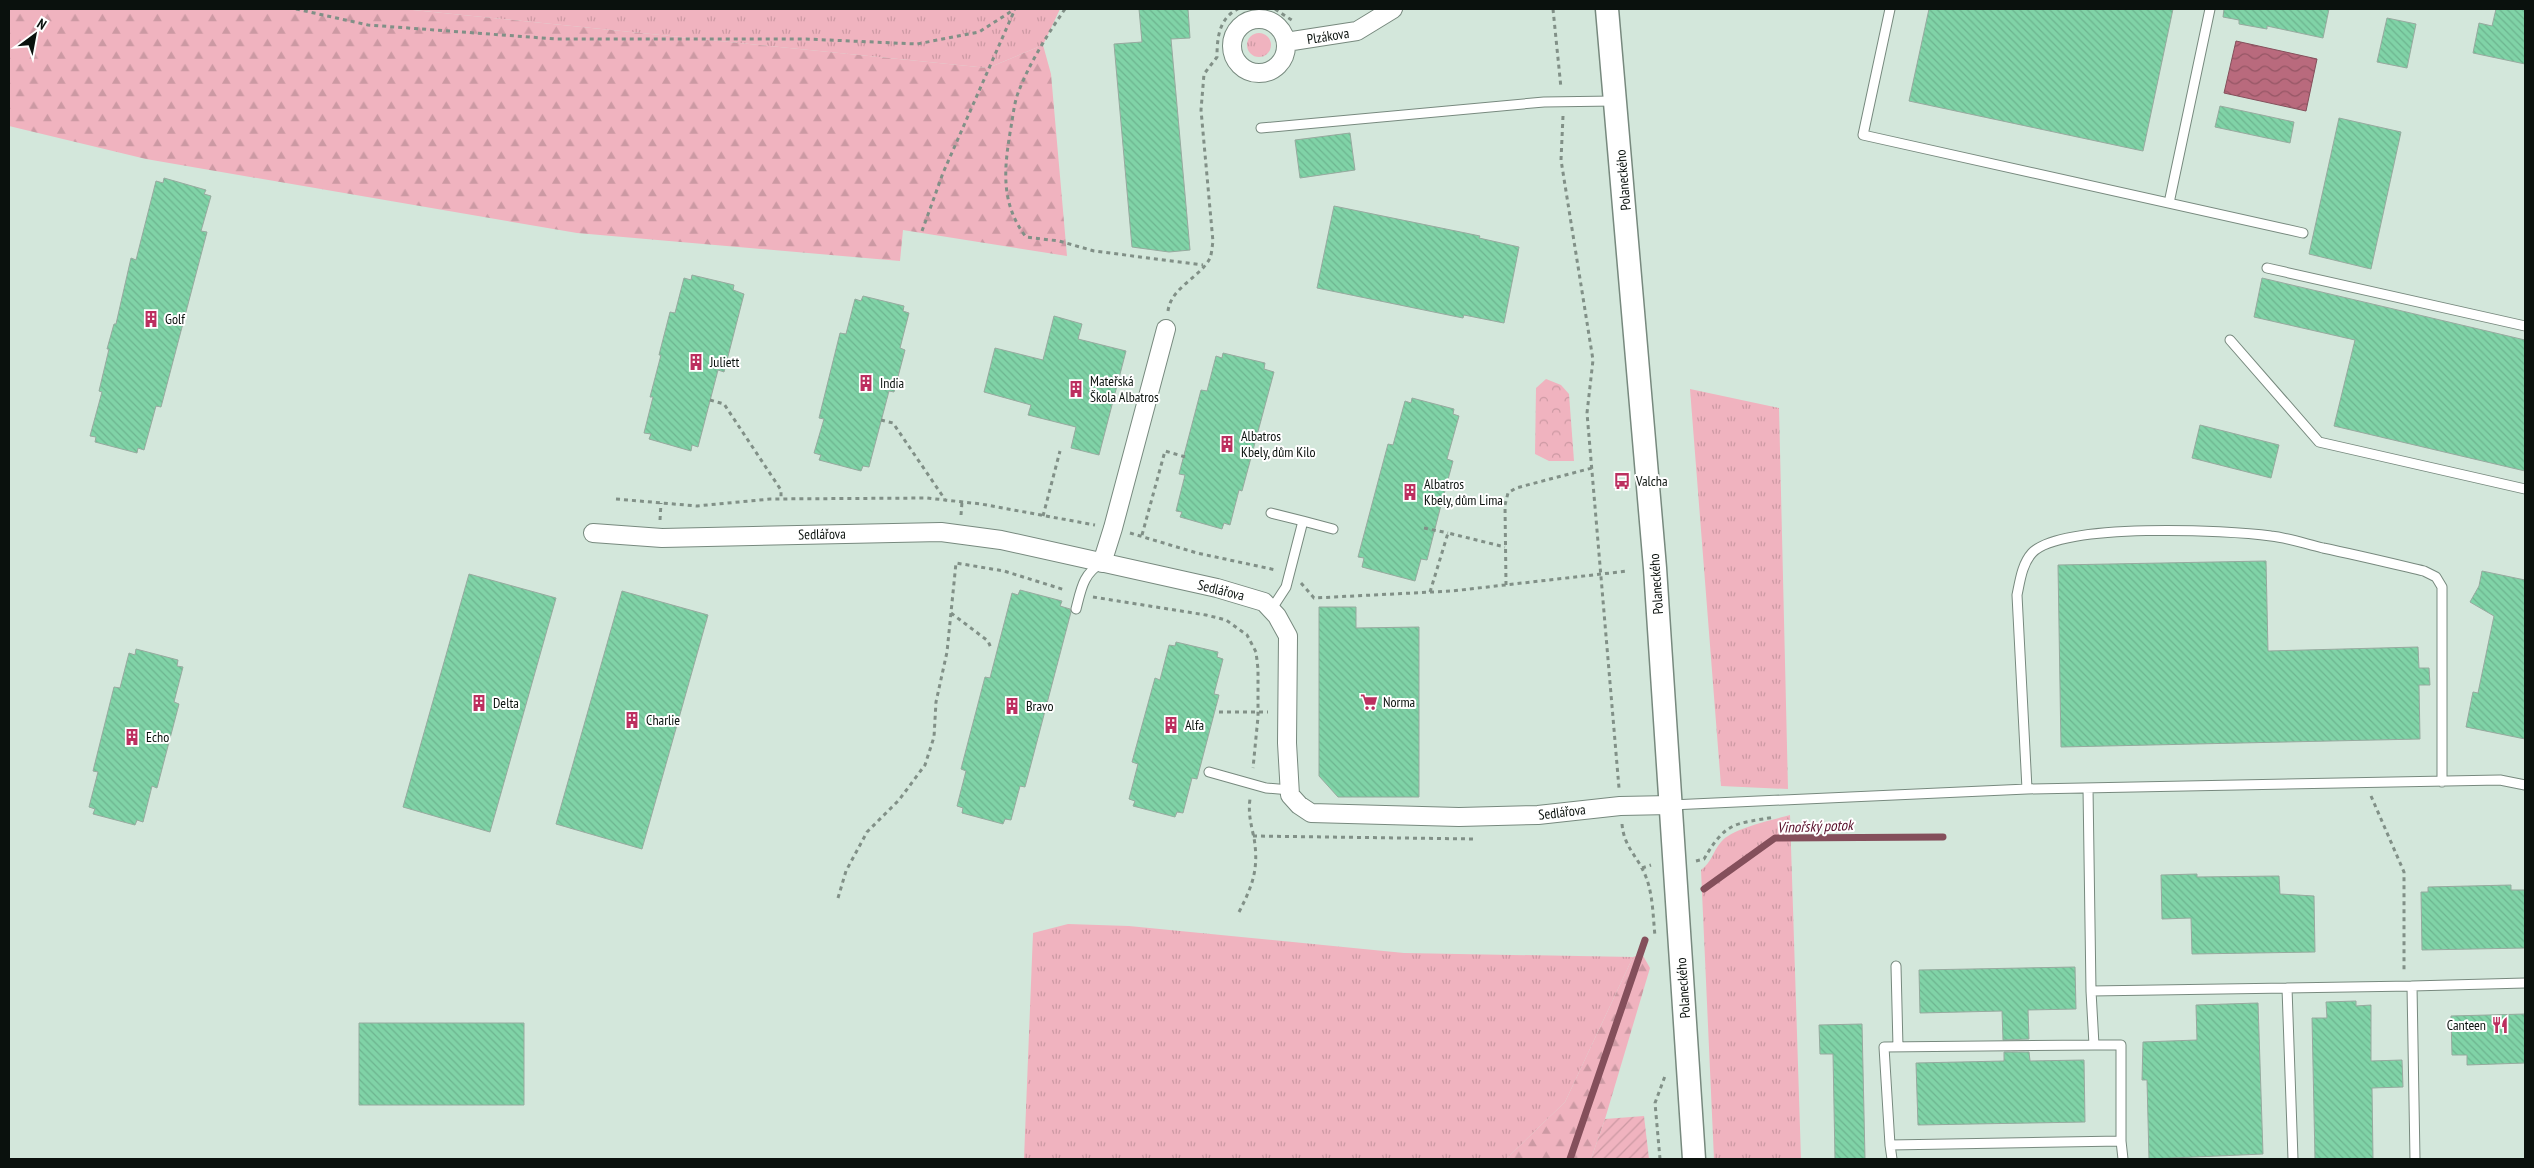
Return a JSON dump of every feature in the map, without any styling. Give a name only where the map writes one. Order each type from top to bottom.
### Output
[{"type":"street","name":"Plzákova","points":[[1286,42],[1358,32],[1393,9]]},
{"type":"street","name":"Polaneckého","points":[[1608,9],[1654,558],[1694,1159]]},
{"type":"street","points":[[1102,563],[1166,329]]},
{"type":"street","name":"Sedlářova","points":[[593,533],[662,538],[941,532],[1001,540],[1217,588],[1264,602],[1288,636],[1290,795],[1298,805],[1311,813],[1332,815],[1538,815],[1620,806],[1671,804]]},
{"type":"lane","points":[[1890,9],[1863,135],[2303,233]]},
{"type":"lane","points":[[2169,203],[2210,9]]},
{"type":"lane","points":[[1261,128],[1562,101],[1617,101]]},
{"type":"lane","points":[[2267,268],[2525,326]]},
{"type":"lane","points":[[2230,340],[2319,442],[2525,488]]},
{"type":"lane","points":[[1271,512],[1333,529]]},
{"type":"lane","points":[[1271,610],[1286,587],[1303,521]]},
{"type":"lane","points":[[2027,789],[2017,595],[2022,570],[2032,553],[2045,544],[2082,534],[2142,532],[2237,532],[2273,536],[2424,571],[2436,577],[2442,587],[2442,782]]},
{"type":"lane","points":[[1076,609],[1086,575],[1092,568],[1102,563]]},
{"type":"lane","points":[[1209,772],[1266,788],[1290,790]]},
{"type":"lane","points":[[1671,804],[2027,789],[2500,780],[2525,785]]},
{"type":"lane","points":[[2088,788],[2091,991],[2094,1045]]},
{"type":"lane","points":[[1896,966],[1898,1047]]},
{"type":"lane","points":[[2091,991],[2525,983]]},
{"type":"lane","points":[[2408,986],[2415,1159]]},
{"type":"lane","points":[[2287,988],[2293,1159]]},
{"type":"lane","points":[[1892,1159],[1884,1047],[2121,1045],[2123,1159]]},
{"type":"lane","points":[[1890,1145],[2122,1141]]},
{"type":"path","points":[[296,9],[368,24],[556,39],[806,39],[917,44],[978,32],[1015,9]]},
{"type":"path","points":[[922,231],[943,173],[1015,9]]},
{"type":"path","points":[[1065,9],[1048,32],[1018,94],[1006,157],[1006,197],[1014,221],[1026,237],[1059,241],[1094,251],[1203,265]]},
{"type":"path","points":[[1166,329],[1169,304],[1210,258],[1213,242],[1201,110],[1204,74],[1217,57],[1217,37],[1222,24],[1232,12],[1238,9]]},
{"type":"path","points":[[1553,9],[1564,136],[1561,160],[1593,360],[1587,413],[1623,838],[1642,868],[1649,892],[1656,940]]},
{"type":"path","points":[[710,400],[724,404],[781,490],[780,499]]},
{"type":"path","points":[[881,420],[893,424],[946,501]]},
{"type":"path","points":[[1044,516],[1060,451]]},
{"type":"path","points":[[1142,535],[1165,451],[1189,458]]},
{"type":"path","points":[[1506,585],[1504,505],[1508,493],[1516,488],[1592,468]]},
{"type":"path","points":[[1424,528],[1506,547]]},
{"type":"path","points":[[1430,592],[1448,533]]},
{"type":"path","points":[[838,898],[846,871],[867,832],[899,800],[925,765],[934,737],[936,702],[947,652],[956,563],[1004,571],[1080,595],[1206,615],[1226,620],[1247,636],[1256,652],[1258,711],[1248,813],[1254,836],[1256,859],[1252,887],[1239,912]]},
{"type":"path","points":[[1601,573],[1628,570]]},
{"type":"path","points":[[951,613],[988,641],[990,648]]},
{"type":"path","points":[[1219,712],[1288,712]]},
{"type":"path","points":[[2365,783],[2404,872],[2408,986]]},
{"type":"path","points":[[1696,861],[1704,858],[1717,836],[1737,824],[1777,817],[1774,800]]},
{"type":"path","points":[[1254,836],[1476,839]]},
{"type":"path","points":[[1642,868],[1651,865]]},
{"type":"path","points":[[1660,1159],[1655,1104],[1666,1074]]},
{"type":"green space","points":[[9,9],[403,9],[988,68],[1043,45],[1051,74],[1067,256],[903,230],[900,261],[577,233],[146,159],[9,126]]},
{"type":"green space","points":[[403,9],[1060,9],[1043,45],[988,68]]},
{"type":"green space","points":[[1259,33],[1264,34],[1270,40],[1270,50],[1264,56],[1259,57],[1254,56],[1248,50],[1247,45],[1248,40],[1254,34]]},
{"type":"green space","points":[[1546,379],[1561,385],[1569,394],[1574,461],[1549,461],[1535,454],[1536,388]]},
{"type":"green space","points":[[1690,389],[1779,408],[1788,789],[1721,786]]},
{"type":"green space","points":[[1790,815],[1801,1159],[1714,1159],[1701,870],[1708,864],[1718,845],[1726,837],[1753,825]]},
{"type":"green space","points":[[1068,924],[1129,926],[1404,953],[1633,957],[1565,1102],[1506,1159],[1024,1159],[1033,933]]},
{"type":"green space","points":[[1642,954],[1650,968],[1605,1119],[1591,1159],[1506,1159],[1565,1102],[1633,957]]},
{"type":"green space","points":[[1644,1116],[1649,1159],[1591,1159],[1605,1119]]},
{"type":"water","points":[[2236,41],[2317,59],[2306,111],[2224,93]]},
{"type":"building","points":[[1139,9],[1188,9],[1190,38],[1171,39],[1190,250],[1169,252],[1132,247],[1114,44],[1142,42]]},
{"type":"building","points":[[1929,9],[2173,9],[2143,151],[1909,101]]},
{"type":"building","points":[[2224,9],[2329,9],[2323,38],[2267,26],[2267,29],[2239,24],[2239,20],[2223,17]]},
{"type":"building","points":[[2496,9],[2525,9],[2525,64],[2473,53],[2479,23],[2492,26]]},
{"type":"building","points":[[2387,18],[2416,24],[2407,68],[2377,62]]},
{"type":"building","points":[[2220,106],[2294,122],[2290,143],[2215,127]]},
{"type":"building","points":[[2339,118],[2401,132],[2371,269],[2309,254]]},
{"type":"building","points":[[1350,133],[1355,170],[1300,178],[1295,140]]},
{"type":"building","name":"Golf","points":[[164,178],[206,190],[204,194],[211,196],[201,231],[207,232],[161,407],[156,406],[144,450],[138,448],[137,453],[95,442],[96,437],[90,436],[102,392],[99,391],[109,349],[107,349],[114,324],[116,324],[131,258],[136,260],[156,181],[163,183]]},
{"type":"building","points":[[1334,206],[1480,236],[1479,238],[1519,247],[1504,323],[1464,315],[1463,318],[1317,288]]},
{"type":"building","name":"Juliett","points":[[692,275],[734,285],[733,290],[744,294],[724,372],[718,370],[698,447],[692,445],[691,451],[649,439],[651,434],[644,433],[653,397],[650,397],[661,355],[659,355],[670,312],[675,313],[684,278],[691,280]]},
{"type":"building","points":[[2262,278],[2525,340],[2525,471],[2334,426],[2355,340],[2254,317]]},
{"type":"building","name":"India","points":[[863,296],[904,306],[903,311],[909,313],[900,348],[905,350],[894,392],[889,391],[869,467],[863,466],[861,471],[819,460],[821,455],[814,453],[824,419],[819,418],[840,333],[846,334],[855,299],[861,301]]},
{"type":"building","name":"Mateřská Škola Albatros","points":[[1054,316],[1082,324],[1078,339],[1126,351],[1099,455],[1071,448],[1076,427],[1028,415],[1031,405],[984,392],[995,348],[1043,360]]},
{"type":"building","name":"Albatros Kbely, dům Kilo","points":[[1223,353],[1265,363],[1264,369],[1274,372],[1242,491],[1239,490],[1230,525],[1224,523],[1222,529],[1180,517],[1182,512],[1176,511],[1185,475],[1179,474],[1201,390],[1207,391],[1216,356],[1222,358]]},
{"type":"building","name":"Albatros Kbely, dům Lima","points":[[1412,398],[1454,409],[1453,414],[1459,416],[1447,459],[1453,461],[1427,560],[1421,559],[1415,581],[1362,567],[1364,558],[1358,557],[1388,444],[1393,445],[1405,401],[1411,403]]},
{"type":"building","points":[[2200,425],[2279,445],[2271,478],[2192,458]]},
{"type":"building","points":[[2266,561],[2268,651],[2418,647],[2419,668],[2429,668],[2430,685],[2419,685],[2420,739],[2061,747],[2058,565]]},
{"type":"building","points":[[2482,571],[2525,580],[2525,739],[2466,727],[2473,692],[2478,693],[2494,616],[2470,602],[2479,586]]},
{"type":"building","name":"Delta","points":[[469,574],[556,598],[490,832],[403,807]]},
{"type":"building","name":"Bravo","points":[[1020,590],[1062,601],[1060,606],[1070,609],[1071,612],[1025,787],[1020,786],[1011,820],[1005,819],[1003,824],[962,813],[963,808],[957,806],[966,771],[961,769],[985,677],[990,678],[1012,593],[1018,595]]},
{"type":"building","name":"Charlie","points":[[622,591],[708,615],[642,849],[556,824]]},
{"type":"building","name":"Norma","points":[[1319,607],[1356,607],[1356,628],[1419,627],[1419,797],[1338,797],[1319,776]]},
{"type":"building","name":"Alfa","points":[[1176,642],[1218,652],[1217,657],[1223,659],[1214,694],[1219,695],[1197,779],[1192,778],[1183,813],[1177,812],[1175,817],[1133,806],[1135,801],[1129,799],[1138,764],[1132,762],[1155,678],[1160,680],[1169,645],[1175,646]]},
{"type":"building","name":"Echo","points":[[136,649],[178,660],[177,666],[183,667],[174,702],[179,704],[157,788],[152,786],[143,822],[137,820],[135,825],[93,814],[95,809],[89,807],[98,772],[93,771],[114,687],[120,688],[129,653],[135,655]]},
{"type":"building","points":[[2197,874],[2197,877],[2279,876],[2280,894],[2314,896],[2315,952],[2192,954],[2191,918],[2162,919],[2161,875]]},
{"type":"building","points":[[2511,885],[2511,890],[2525,890],[2525,948],[2422,950],[2421,892],[2428,892],[2428,887]]},
{"type":"building","points":[[2075,967],[2076,1009],[2028,1010],[2029,1039],[2003,1040],[2002,1011],[1920,1013],[1919,970]]},
{"type":"building","points":[[2356,1001],[2356,1006],[2371,1005],[2371,1061],[2402,1060],[2403,1087],[2372,1088],[2373,1159],[2315,1159],[2312,1018],[2327,1018],[2326,1002]]},
{"type":"building","points":[[2258,1003],[2263,1154],[2149,1159],[2147,1080],[2142,1080],[2143,1042],[2197,1040],[2196,1005]]},
{"type":"building","points":[[2525,1014],[2525,1063],[2467,1065],[2467,1055],[2452,1055],[2451,1016]]},
{"type":"building","points":[[359,1023],[524,1023],[524,1105],[359,1105]]},
{"type":"building","points":[[1862,1024],[1865,1159],[1835,1159],[1833,1054],[1820,1054],[1819,1025]]},
{"type":"building","points":[[2004,1052],[2029,1052],[2030,1061],[2084,1060],[2085,1122],[1918,1125],[1916,1063],[2004,1061]]},
{"type":"waterway","name":"Vinořský potok","points":[[1704,889],[1775,838],[1943,837]]},
{"type":"waterway","name":"Vinořský potok","points":[[1570,1159],[1645,940]]},
{"type":"place","name":"Golf","points":[[151,319]]},
{"type":"place","name":"Juliett","points":[[696,362]]},
{"type":"place","name":"India","points":[[866,383]]},
{"type":"place","name":"Mateřská Škola Albatros","points":[[1076,389]]},
{"type":"place","name":"Albatros Kbely, dům Kilo","points":[[1227,444]]},
{"type":"place","name":"Valcha","points":[[1622,481]]},
{"type":"place","name":"Albatros Kbely, dům Lima","points":[[1410,492]]},
{"type":"place","name":"Norma","points":[[1369,702]]},
{"type":"place","name":"Delta","points":[[479,703]]},
{"type":"place","name":"Bravo","points":[[1012,706]]},
{"type":"place","name":"Charlie","points":[[632,720]]},
{"type":"place","name":"Alfa","points":[[1171,725]]},
{"type":"place","name":"Echo","points":[[132,737]]},
{"type":"place","name":"Canteen","points":[[2500,1025]]}]
